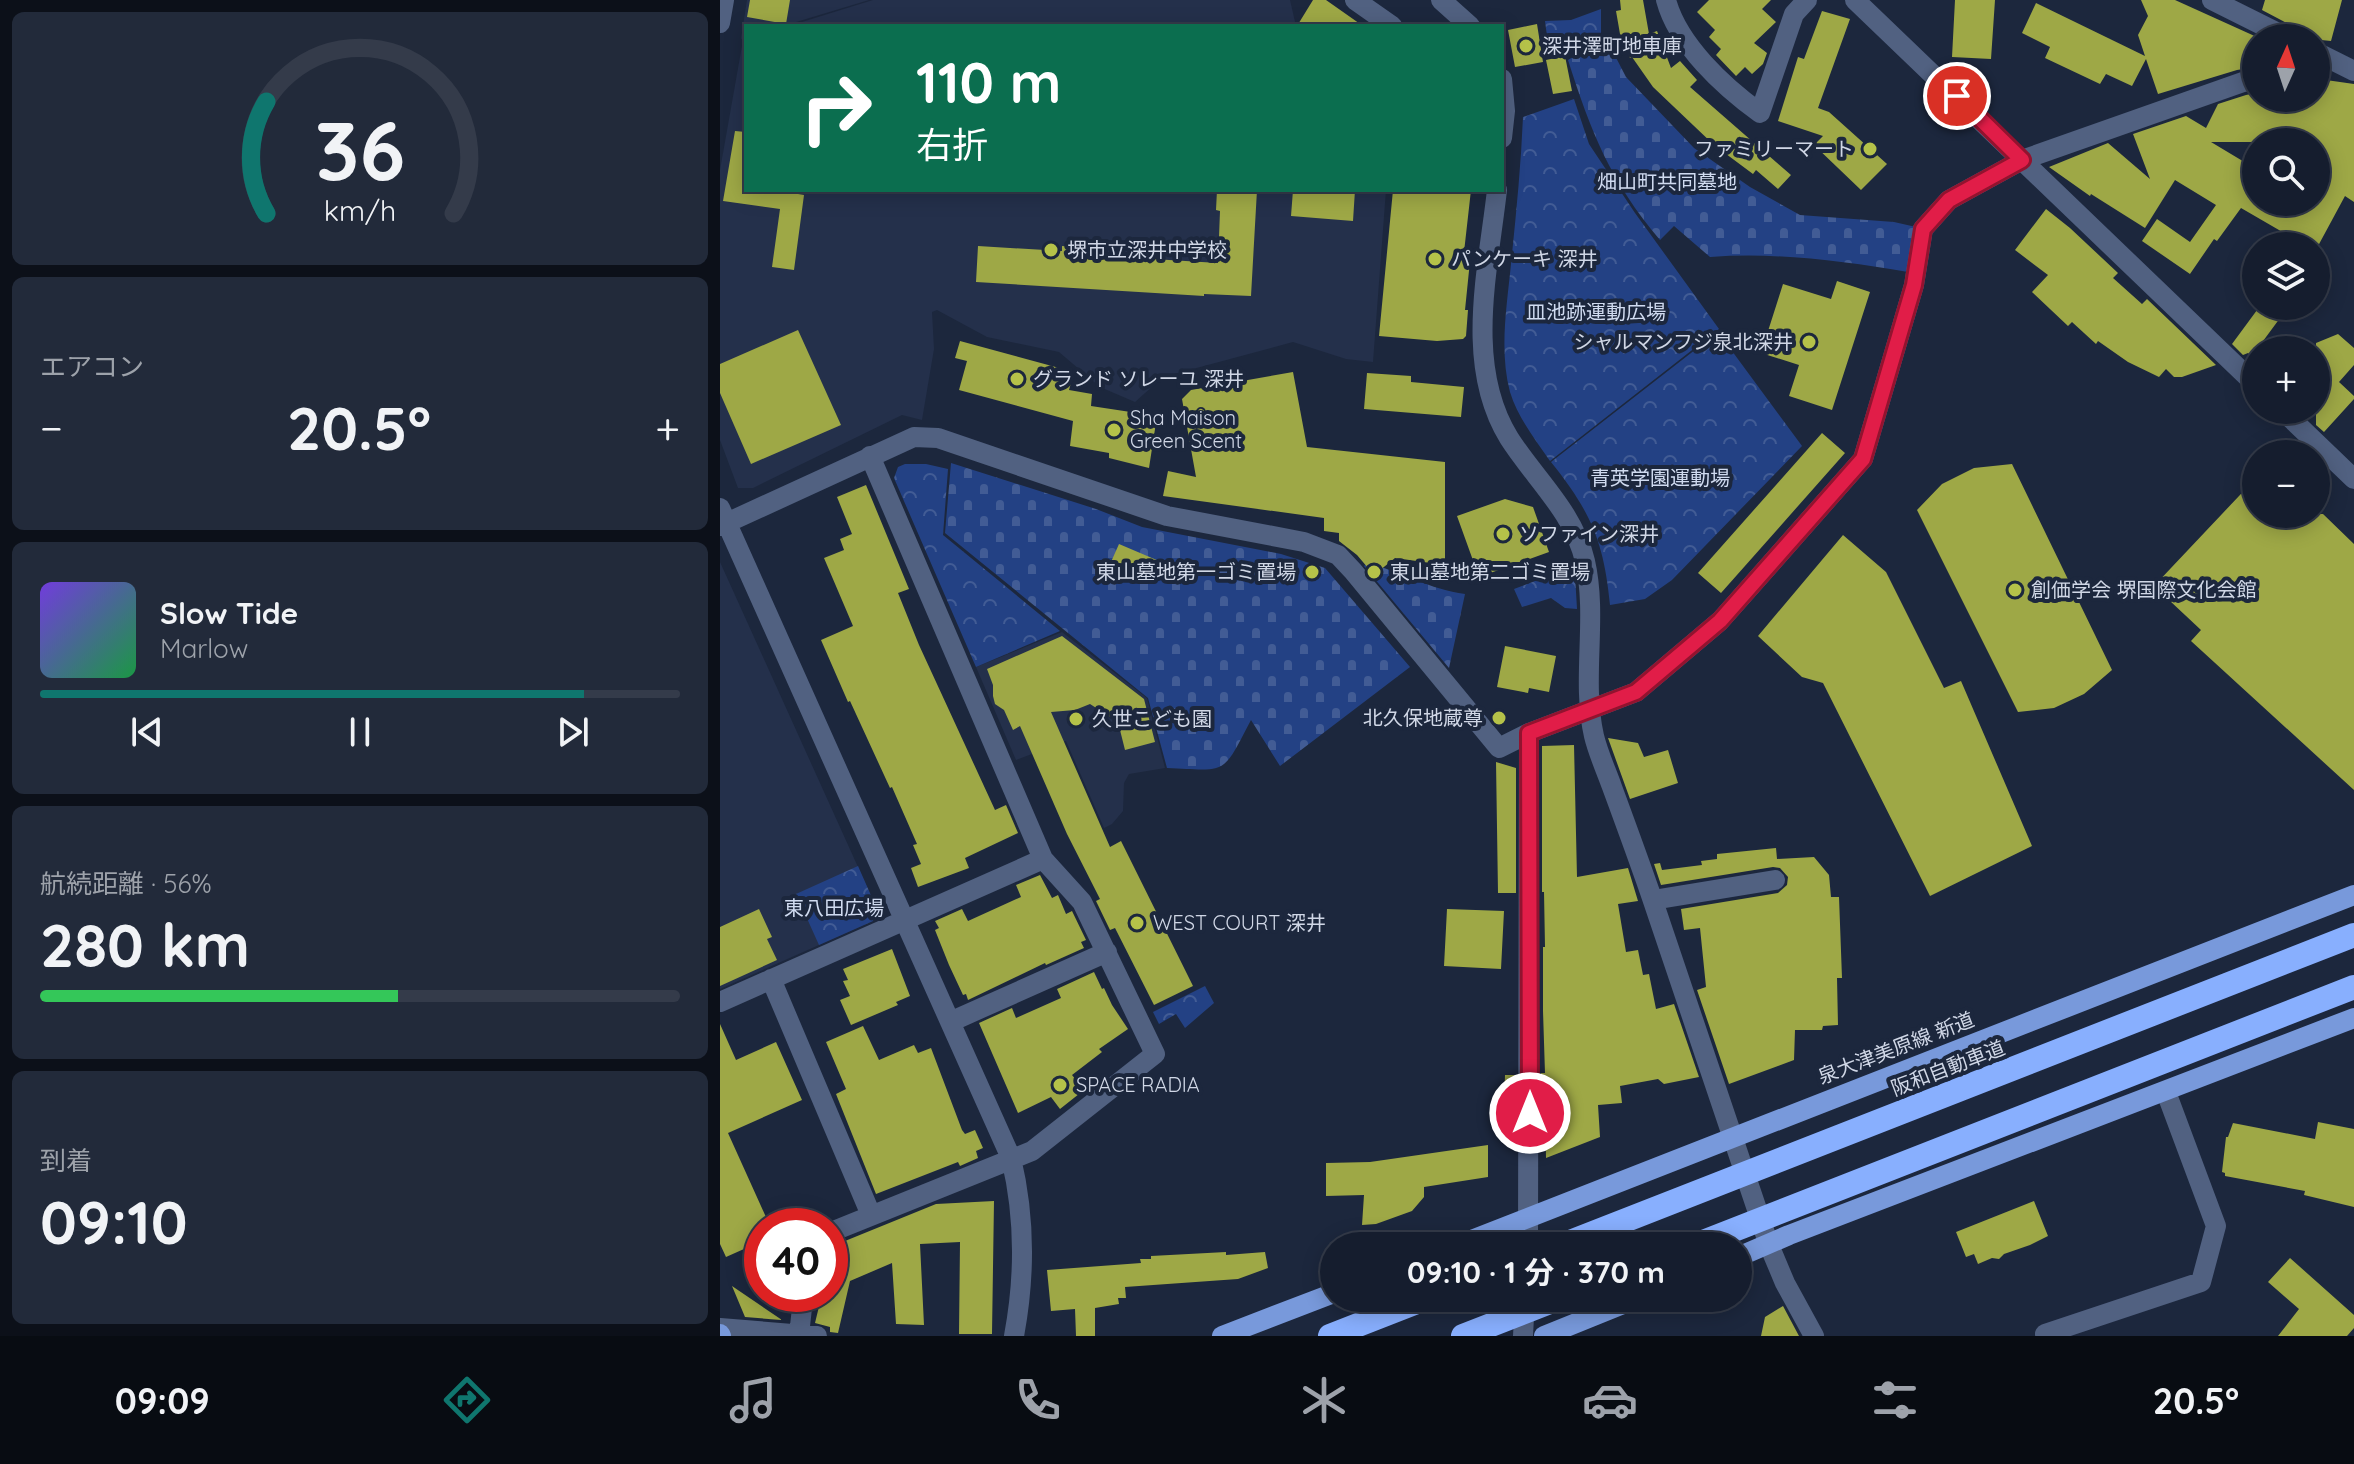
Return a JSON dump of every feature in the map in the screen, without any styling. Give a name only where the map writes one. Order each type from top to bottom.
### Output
[{"type":"highway","name":"阪和自動車道","points":[[1596,1232],[2354,935]]},
{"type":"highway","points":[[1729,1232],[2354,987]]},
{"type":"highway","points":[[1330,1336],[1391,1312]]},
{"type":"highway","points":[[1463,1336],[1524,1312]]},
{"type":"main road","name":"泉大津美原線 新道","points":[[1493,1232],[2354,895]]},
{"type":"main road","points":[[1752,1252],[2354,1018]]},
{"type":"main road","points":[[1222,1336],[1320,1298]]},
{"type":"main road","points":[[1544,1336],[1603,1312]]},
{"type":"street","points":[[720,23],[724,0]]},
{"type":"street","points":[[1355,0],[1389,24]]},
{"type":"street","points":[[1441,0],[1468,24]]},
{"type":"street","points":[[1666,0],[1669,13],[1702,62],[1729,91],[1760,113],[1794,14],[1807,0]]},
{"type":"street","points":[[1855,0],[2242,372]]},
{"type":"street","points":[[2212,0],[2260,24]]},
{"type":"street","points":[[2330,58],[2353,69]]},
{"type":"street","points":[[2330,70],[2353,69]]},
{"type":"street","points":[[1014,1336],[1022,1264],[1019,1193],[1011,1158],[722,519],[914,437],[938,438],[1167,516],[1304,542],[1338,555],[1499,748],[1529,733],[1636,692],[1720,621],[1863,459],[1914,285],[1923,229],[1949,200],[2022,160],[2242,82]]},
{"type":"street","points":[[1497,192],[1481,346],[1485,377],[1494,409],[1510,439],[1555,498],[1576,536],[1588,586],[1590,709],[1595,738],[1769,1245],[1785,1283],[1814,1336]]},
{"type":"street","points":[[2297,424],[2354,479]]},
{"type":"street","points":[[848,1225],[1032,1151],[1155,1054],[1082,902],[1043,859],[870,456]]},
{"type":"street","points":[[1529,733],[1529,1232]]},
{"type":"street","points":[[720,1002],[1043,859]]},
{"type":"street","points":[[1653,900],[1775,880]]},
{"type":"street","points":[[950,1022],[1107,952]]},
{"type":"street","points":[[771,979],[871,1215]]},
{"type":"street","points":[[2045,1334],[2201,1282],[2216,1226],[2166,1092]]},
{"type":"street","points":[[720,1328],[808,1335],[803,1312]]},
{"type":"street","points":[[1523,1336],[1524,1312]]},
{"type":"shaded area","points":[[747,0],[869,0],[790,24],[744,24],[744,38],[741,39]]},
{"type":"shaded area","points":[[873,0],[1290,0],[1296,24],[795,24]]},
{"type":"shaded area","name":"堺市立深井中学校","points":[[743,40],[744,192],[1386,192],[1373,362],[1346,359],[1293,342],[1163,377],[1135,402],[1100,387],[1059,352],[987,337],[937,310],[932,312],[934,349],[922,420],[902,415],[753,488],[738,488],[720,440],[720,170]]},
{"type":"shaded area","points":[[720,562],[877,909],[873,921],[720,989]]},
{"type":"shaded area","name":"久世こども園","points":[[1062,632],[1147,698],[1165,768],[1129,774],[1124,783],[1123,811],[1104,828],[1066,741],[1016,760],[976,667]]},
{"type":"green space","points":[[1601,9],[1601,37],[1563,56],[1549,51],[1545,21],[1571,20]]},
{"type":"green space","name":"畑山町共同墓地","points":[[1603,39],[1626,77],[1694,148],[1750,187],[1800,215],[1894,222],[1916,227],[1908,272],[1809,258],[1710,257],[1674,226],[1660,240],[1628,197],[1604,155],[1568,60]]},
{"type":"green space","name":"皿池跡運動広場","points":[[1574,99],[1589,144],[1719,329],[1550,461],[1513,402],[1505,360],[1505,328],[1523,117]]},
{"type":"green space","name":"青英学園運動場","points":[[1718,332],[1802,446],[1672,580],[1645,599],[1610,605],[1604,563],[1593,529],[1576,497],[1551,462]]},
{"type":"green space","points":[[951,463],[1096,509],[1142,527],[1281,554],[1325,568],[1410,667],[1280,766],[1251,720],[1234,751],[1221,766],[1202,770],[1167,768],[1148,698],[945,533]]},
{"type":"green space","points":[[926,464],[948,469],[943,535],[1060,631],[976,667],[894,478],[898,467]]},
{"type":"green space","points":[[1367,563],[1440,589],[1465,594],[1449,668],[1364,566]]},
{"type":"green space","points":[[1564,570],[1575,575],[1577,609],[1565,608],[1551,598],[1522,607],[1514,589]]},
{"type":"green space","name":"東八田広場","points":[[858,866],[877,909],[873,921],[819,945],[796,894]]},
{"type":"green space","points":[[1205,986],[1214,1003],[1185,1028],[1176,1014],[1159,1024],[1153,1012]]},
{"type":"building","points":[[750,0],[790,0],[786,24],[747,17]]},
{"type":"building","points":[[1313,0],[1326,0],[1360,24],[1298,24]]},
{"type":"building","points":[[1620,0],[1643,0],[1649,34],[1657,31],[1671,68],[1680,61],[1697,80],[1690,87],[1791,175],[1778,189],[1756,170],[1753,174],[1714,145],[1653,87],[1630,58],[1620,34],[1616,11],[1621,10]]},
{"type":"building","points":[[1709,0],[1771,0],[1762,9],[1776,22],[1754,43],[1767,53],[1763,64],[1752,74],[1745,67],[1736,76],[1716,55],[1721,49],[1709,37],[1715,30],[1697,12]]},
{"type":"building","points":[[1955,0],[1995,0],[1991,59],[1952,57]]},
{"type":"building","points":[[2141,0],[2175,0],[2242,30],[2242,69],[2158,94],[2146,59],[2132,86],[2106,74],[2100,84],[2045,58],[2050,47],[2022,33],[2036,3],[2145,56],[2138,35],[2148,16]]},
{"type":"building","points":[[2265,0],[2342,0],[2331,41],[2330,24],[2288,24],[2262,10]]},
{"type":"building","points":[[1822,11],[1850,19],[1818,108],[1829,112],[1887,164],[1861,190],[1814,145],[1823,136],[1778,121],[1798,57],[1804,59]]},
{"type":"building","name":"深井澤町地車庫","points":[[1537,24],[1543,62],[1515,67],[1508,30]]},
{"type":"building","points":[[1565,56],[1572,91],[1553,94],[1546,60]]},
{"type":"building","points":[[2330,81],[2354,84],[2354,202],[2345,196],[2326,232],[2282,232],[2255,216],[2330,216],[2330,128],[2242,128],[2242,142],[2211,142],[2242,161],[2242,209],[2217,241],[2214,239],[2190,274],[2142,241],[2157,219],[2190,242],[2216,205],[2175,180],[2145,228],[2090,196],[2049,167],[2108,143],[2150,179],[2133,134],[2186,116],[2206,128],[2218,104],[2242,96],[2242,112],[2330,112]]},
{"type":"building","points":[[735,131],[744,132],[744,192],[798,192],[804,195],[794,270],[772,267],[780,209],[723,201]]},
{"type":"building","points":[[1217,192],[1257,192],[1251,296],[976,282],[978,246],[1062,251],[1062,246],[1089,248],[1088,255],[1218,263],[1220,211],[1216,210]]},
{"type":"building","points":[[1293,192],[1355,192],[1353,221],[1291,216]]},
{"type":"building","points":[[1393,192],[1471,192],[1463,261],[1470,261],[1466,336],[1463,339],[1437,341],[1379,336]]},
{"type":"building","points":[[2046,209],[2118,273],[2113,278],[2142,304],[2147,299],[2216,365],[2182,377],[2174,377],[2166,369],[2159,377],[2128,362],[2098,341],[2096,344],[2072,322],[2068,326],[2032,292],[2048,275],[2015,250]]},
{"type":"building","name":"シャルマンフジ泉北深井","points":[[1837,281],[1870,292],[1832,410],[1789,396],[1799,365],[1761,353],[1783,284],[1831,299]]},
{"type":"building","points":[[2250,320],[2279,320],[2267,336],[2242,336],[2242,354],[2232,344]]},
{"type":"building","points":[[798,330],[841,425],[751,464],[720,393],[720,364]]},
{"type":"building","points":[[2338,334],[2354,348],[2354,365],[2339,382],[2354,399],[2324,432],[2316,424],[2330,424],[2330,337]]},
{"type":"building","points":[[960,341],[1074,372],[1069,390],[1092,394],[1091,406],[1157,416],[1149,468],[1109,458],[1109,453],[1070,446],[1073,421],[959,390],[967,361],[955,358]]},
{"type":"building","points":[[1293,372],[1307,447],[1445,462],[1445,565],[1395,558],[1374,575],[1357,555],[1339,541],[1339,533],[1324,531],[1324,518],[1163,496],[1168,471],[1196,477],[1182,399],[1191,390]]},
{"type":"building","points":[[1367,373],[1411,376],[1411,382],[1464,387],[1461,417],[1364,409]]},
{"type":"building","points":[[1822,433],[1845,453],[1721,593],[1698,573]]},
{"type":"building","name":"創価学会 堺国際文化会館","points":[[2012,464],[2112,670],[2084,694],[2054,708],[2018,712],[1917,510],[1942,484],[1974,468]]},
{"type":"building","points":[[866,485],[909,589],[898,593],[919,645],[995,810],[1006,805],[1018,833],[965,858],[969,868],[918,887],[911,868],[921,864],[913,845],[917,844],[821,640],[853,626],[824,558],[844,550],[840,539],[852,534],[837,497]]},
{"type":"building","points":[[2242,493],[2242,528],[2330,528],[2330,521],[2354,544],[2354,790],[2191,641],[2201,630],[2154,586]]},
{"type":"building","name":"ソファイン深井","points":[[1505,499],[1533,507],[1549,552],[1479,577],[1457,516]]},
{"type":"building","points":[[1843,535],[1886,572],[1944,688],[1961,681],[2032,846],[1930,896],[1823,683],[1802,677],[1758,636]]},
{"type":"building","points":[[1119,544],[1159,561],[1151,580],[1111,562]]},
{"type":"building","points":[[1062,636],[1144,699],[1155,742],[1125,750],[1118,722],[1090,704],[1075,710],[1051,712],[1110,847],[1121,841],[1193,986],[1154,1005],[1115,928],[1110,930],[1096,901],[1100,899],[1067,834],[1020,726],[1013,730],[993,696],[987,669]]},
{"type":"building","points":[[1505,646],[1556,656],[1549,692],[1529,688],[1528,693],[1497,687]]},
{"type":"building","points":[[1608,738],[1638,743],[1644,757],[1668,750],[1678,783],[1630,799]]},
{"type":"building","points":[[1574,745],[1577,877],[1628,868],[1638,901],[1618,904],[1626,952],[1638,950],[1643,975],[1649,974],[1656,1009],[1674,1004],[1699,1077],[1664,1084],[1658,1079],[1620,1086],[1622,1103],[1598,1105],[1600,1137],[1546,1158],[1545,1107],[1541,1107],[1541,1073],[1545,1073],[1542,746]]},
{"type":"building","points":[[1496,762],[1516,768],[1516,893],[1498,893]]},
{"type":"building","points":[[1776,848],[1777,859],[1814,857],[1829,875],[1831,897],[1839,897],[1842,978],[1837,978],[1838,1025],[1823,1026],[1822,1030],[1795,1030],[1794,1060],[1729,1084],[1697,990],[1706,987],[1700,928],[1684,930],[1681,909],[1778,893],[1787,885],[1788,877],[1780,868],[1773,867],[1661,885],[1654,864],[1660,863],[1662,870],[1702,865],[1701,861],[1717,859],[1717,854]]},
{"type":"building","points":[[1040,875],[1052,898],[1058,895],[1066,914],[1072,911],[1086,940],[1081,942],[1084,948],[968,1000],[949,965],[935,930],[939,928],[935,921],[962,909],[968,921],[1021,897],[1016,885]]},
{"type":"building","points":[[759,909],[772,937],[767,939],[777,960],[720,986],[720,927]]},
{"type":"building","points":[[1447,909],[1504,911],[1501,969],[1444,966]]},
{"type":"building","points":[[892,949],[910,996],[896,1002],[898,1005],[851,1025],[840,1000],[850,996],[843,981],[848,980],[843,969]]},
{"type":"building","points":[[1094,972],[1128,1029],[1099,1049],[1102,1052],[1072,1075],[1084,1090],[1060,1109],[1051,1097],[1018,1113],[979,1023],[1012,1008],[1016,1018],[1061,998],[1057,989]]},
{"type":"building","points":[[720,1024],[736,1060],[776,1042],[802,1100],[728,1133],[762,1208],[744,1208],[744,1249],[726,1257],[720,1244]]},
{"type":"building","points":[[863,1026],[879,1060],[914,1045],[918,1053],[931,1048],[962,1130],[965,1134],[975,1130],[983,1148],[976,1151],[978,1158],[960,1166],[958,1162],[876,1194],[836,1094],[846,1089],[826,1042]]},
{"type":"building","points":[[1505,1075],[1515,1075],[1515,1107],[1504,1107]]},
{"type":"building","points":[[2318,1122],[2354,1129],[2354,1207],[2304,1195],[2305,1191],[2225,1176],[2222,1172],[2226,1137],[2233,1123],[2315,1139]]},
{"type":"building","points":[[1488,1145],[1488,1177],[1424,1187],[1424,1197],[1412,1211],[1376,1224],[1362,1225],[1364,1195],[1326,1196],[1326,1163],[1370,1162]]},
{"type":"building","points":[[994,1201],[992,1334],[959,1334],[960,1242],[920,1244],[924,1325],[896,1324],[892,1263],[850,1281],[848,1290],[848,1240],[936,1204]]},
{"type":"building","points":[[2034,1201],[2048,1236],[2004,1254],[1999,1259],[1992,1258],[1978,1264],[1974,1254],[1966,1257],[1956,1232]]},
{"type":"building","points":[[1226,1252],[1226,1255],[1265,1252],[1268,1268],[1238,1279],[1125,1287],[1126,1298],[1118,1298],[1119,1304],[1095,1308],[1095,1336],[1076,1336],[1075,1309],[1051,1311],[1047,1270],[1141,1263],[1140,1259],[1151,1259],[1151,1256]]},
{"type":"building","points":[[2290,1258],[2354,1315],[2354,1328],[2347,1336],[2278,1336],[2299,1309],[2268,1282]]},
{"type":"building","points":[[732,1286],[744,1294],[744,1312],[770,1312],[782,1320],[745,1317]]},
{"type":"building","points":[[1783,1306],[1799,1336],[1761,1336],[1765,1317]]},
{"type":"building","points":[[818,1312],[843,1312],[838,1333],[815,1323]]},
{"type":"place","name":"深井澤町地車庫","points":[[1526,46]]},
{"type":"place","name":"ファミリーマート","points":[[1870,149]]},
{"type":"place","name":"堺市立深井中学校","points":[[1051,250]]},
{"type":"place","name":"パンケーキ 深井","points":[[1435,259]]},
{"type":"place","name":"シャルマンフジ泉北深井","points":[[1809,342]]},
{"type":"place","name":"グランド ソレーユ 深井","points":[[1017,379]]},
{"type":"place","name":"Sha Maison Green Scent","points":[[1114,430]]},
{"type":"place","name":"ソファイン深井","points":[[1503,534]]},
{"type":"place","name":"東山墓地第一ゴミ置場","points":[[1312,572]]},
{"type":"place","name":"東山墓地第二ゴミ置場","points":[[1374,572]]},
{"type":"place","name":"創価学会 堺国際文化会館","points":[[2015,590]]},
{"type":"place","name":"北久保地蔵尊","points":[[1499,718]]},
{"type":"place","name":"久世こども園","points":[[1076,719]]},
{"type":"place","name":"WEST COURT 深井","points":[[1137,923]]},
{"type":"place","name":"SPACE RADIA","points":[[1060,1085]]},
{"type":"route","points":[[1530,1113],[1529,733],[1636,692],[1720,621],[1863,459],[1914,285],[1923,229],[1949,200],[2022,160],[1957,96]]}]
